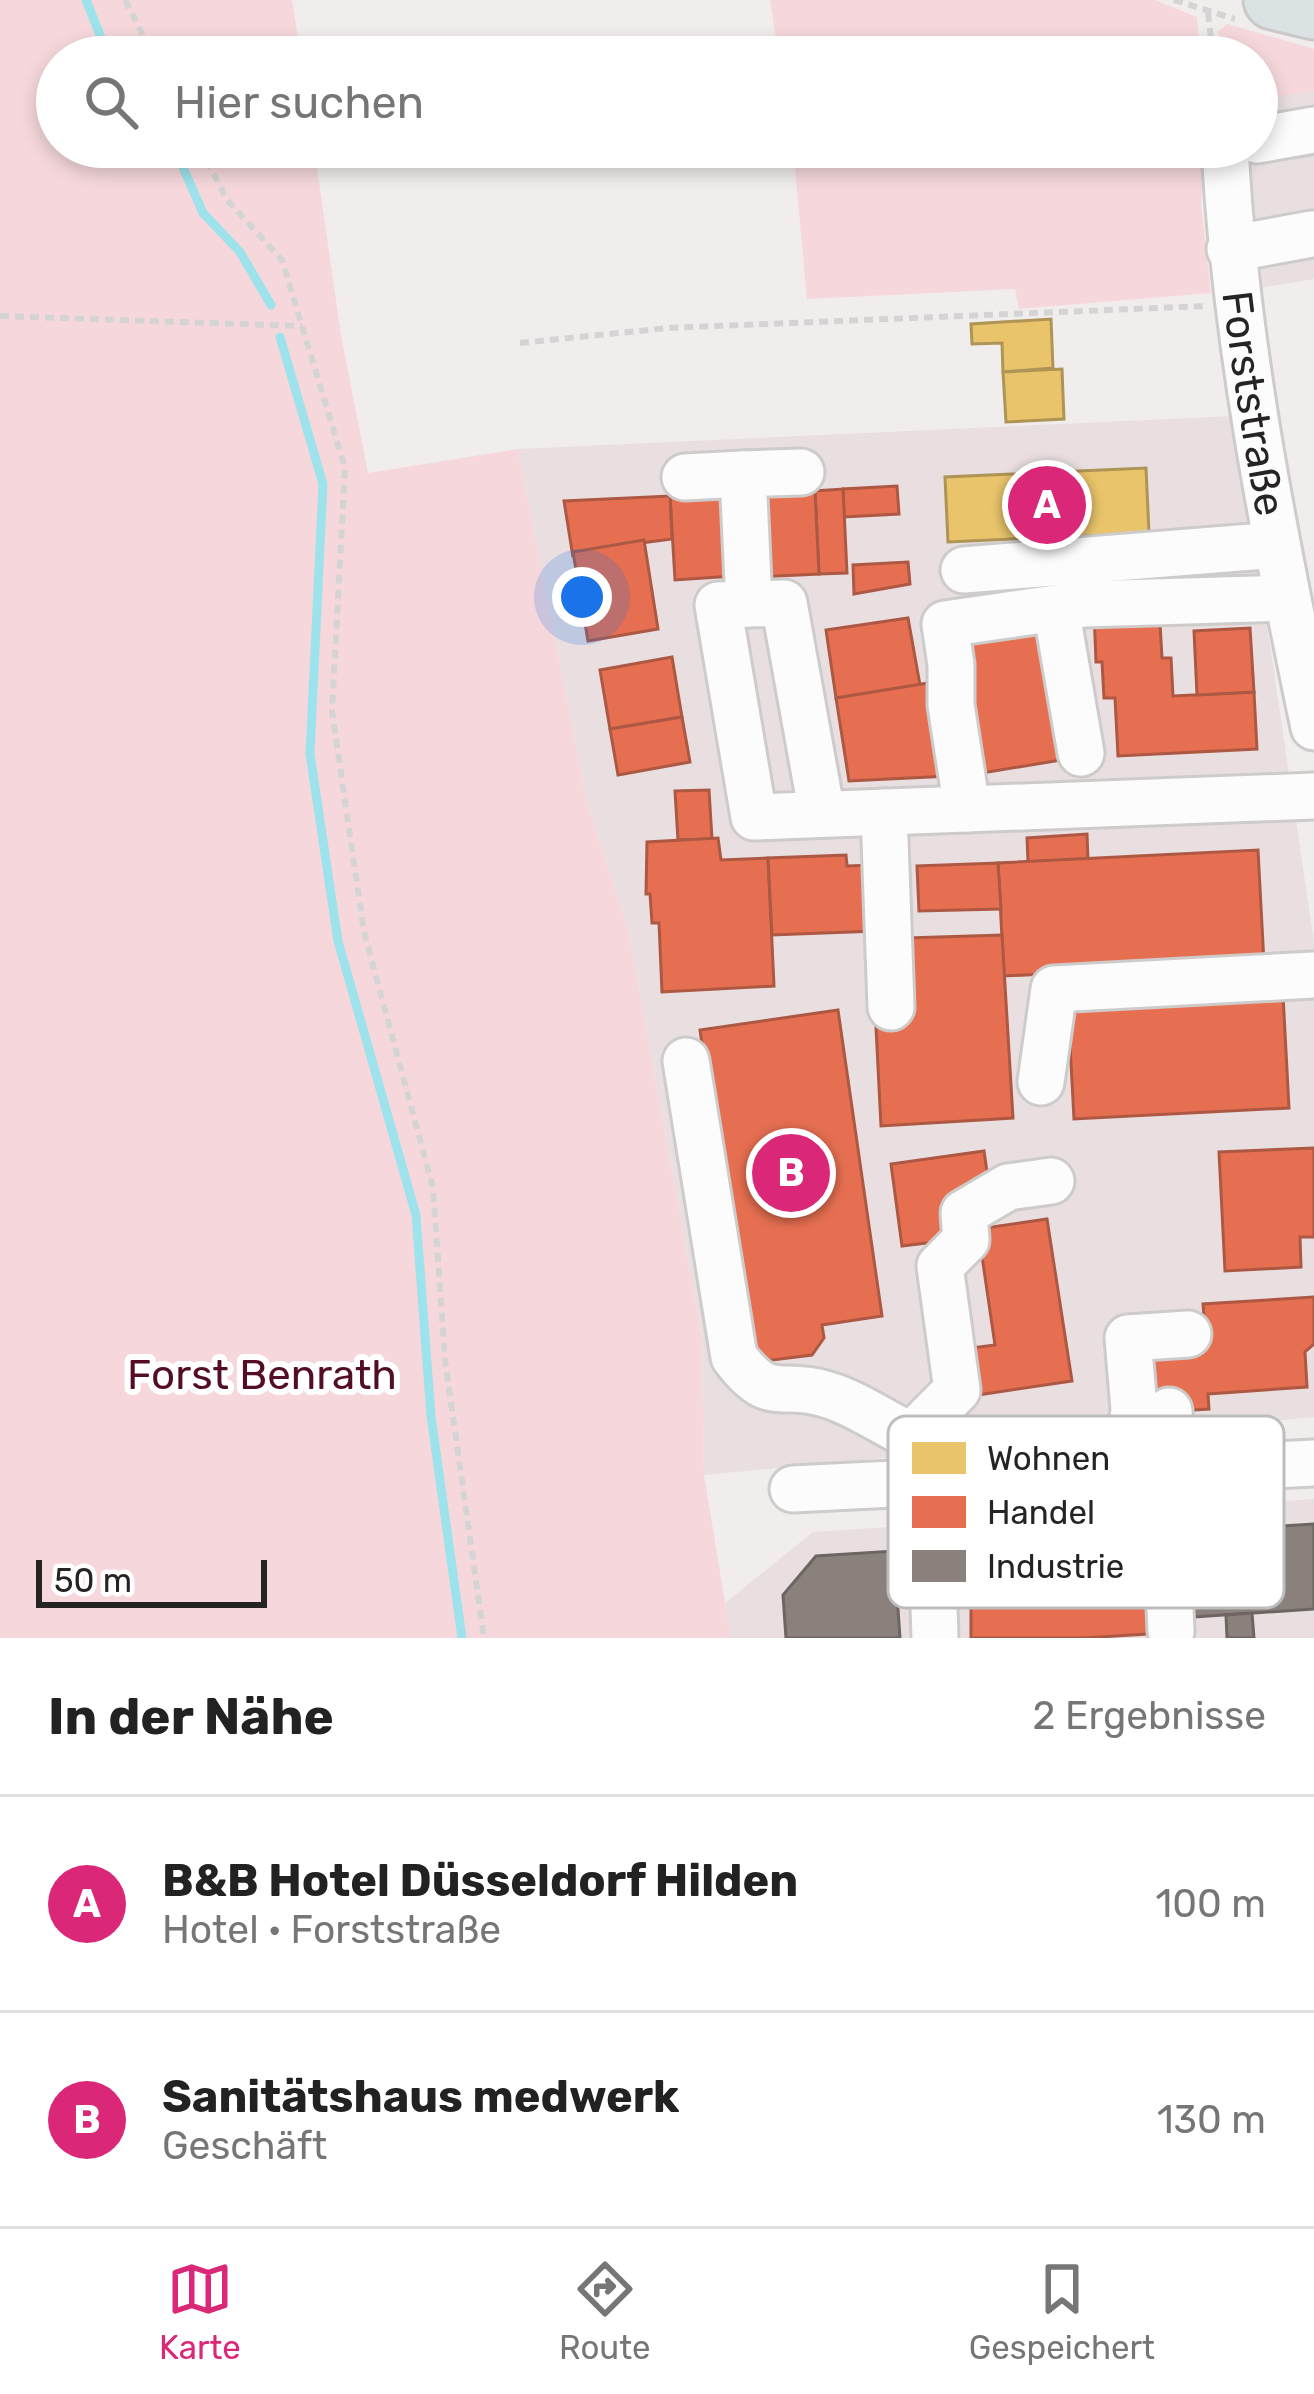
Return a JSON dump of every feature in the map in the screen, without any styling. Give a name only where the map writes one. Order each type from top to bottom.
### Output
[{"type":"main road","points":[[1250,9],[1314,10]]},
{"type":"street","points":[[1278,136],[1314,130]]},
{"type":"street","name":"Forststraße","points":[[1226,168],[1230,249],[1277,545],[1314,727]]},
{"type":"street","points":[[1230,249],[1312,233]]},
{"type":"street","points":[[685,477],[801,472]]},
{"type":"street","points":[[743,474],[748,604]]},
{"type":"street","points":[[964,569],[1277,545]]},
{"type":"street","points":[[967,809],[951,705],[945,624],[1056,608],[1287,598]]},
{"type":"street","points":[[822,814],[784,603],[718,604],[754,817],[1314,796]]},
{"type":"street","points":[[1056,608],[1081,753]]},
{"type":"street","points":[[884,812],[891,1007]]},
{"type":"street","points":[[1041,1082],[1054,989],[1314,975]]},
{"type":"street","points":[[686,1061],[734,1357],[752,1380],[777,1391],[824,1393],[888,1425]]},
{"type":"street","points":[[931,1416],[957,1390],[940,1266],[966,1240],[964,1213],[1008,1187],[1052,1181]]},
{"type":"street","points":[[1136,1416],[1128,1338],[1189,1334]]},
{"type":"street","points":[[1168,1416],[1169,1411]]},
{"type":"street","points":[[1284,1465],[1314,1463]]},
{"type":"street","points":[[793,1489],[888,1484]]},
{"type":"street","points":[[932,1608],[935,1638]]},
{"type":"street","points":[[1169,1608],[1171,1631]]},
{"type":"path","points":[[124,0],[143,36]]},
{"type":"path","points":[[1174,0],[1208,12],[1250,9]]},
{"type":"path","points":[[1208,12],[1211,36]]},
{"type":"path","points":[[211,168],[227,200],[282,260],[346,467],[332,711],[364,932],[433,1189],[445,1360],[484,1638]]},
{"type":"path","points":[[520,343],[668,328],[1239,304]]},
{"type":"path","points":[[0,316],[302,326]]},
{"type":"shaded area","points":[[1227,24],[1269,36],[1219,36]]},
{"type":"shaded area","points":[[1278,39],[1314,49],[1314,279],[1260,288],[1241,168],[1278,168]]},
{"type":"shaded area","points":[[1236,416],[1314,942],[1314,1417],[888,1416],[888,1458],[704,1475],[702,1337],[629,932],[587,801],[518,449]]},
{"type":"shaded area","points":[[1314,1499],[1314,1638],[731,1638],[725,1603],[813,1532],[888,1527],[888,1608],[1284,1608],[1284,1501]]},
{"type":"green space","name":"Forst Benrath","points":[[0,0],[292,0],[298,36],[36,36],[36,168],[317,168],[341,335],[368,473],[518,449],[587,801],[629,932],[702,1337],[704,1475],[731,1638],[0,1638]]},
{"type":"green space","points":[[770,0],[1155,0],[1197,17],[1198,36],[776,36]]},
{"type":"green space","points":[[1227,24],[1269,36],[1219,36]]},
{"type":"green space","points":[[1278,39],[1314,49],[1314,91],[1278,97]]},
{"type":"green space","points":[[795,168],[1204,168],[1201,204],[1211,293],[1019,309],[1015,289],[807,299]]},
{"type":"building: Wohnen","points":[[1051,319],[1053,368],[1003,372],[1002,343],[972,344],[971,324]]},
{"type":"building: Wohnen","points":[[1062,369],[1064,419],[1006,422],[1003,372]]},
{"type":"building: Wohnen","points":[[1146,468],[1149,533],[1085,536],[1085,553],[1036,555],[1036,538],[948,542],[945,477]]},
{"type":"building: Handel","points":[[897,486],[899,514],[844,517],[843,489]]},
{"type":"building: Handel","points":[[843,489],[847,573],[819,574],[815,491]]},
{"type":"building: Handel","points":[[815,491],[819,574],[759,577],[754,493]]},
{"type":"building: Handel","points":[[728,492],[733,576],[675,580],[670,496]]},
{"type":"building: Handel","points":[[670,496],[672,539],[573,552],[573,557],[564,501]]},
{"type":"building: Handel","points":[[644,540],[658,629],[588,641],[573,552]]},
{"type":"building: Handel","points":[[908,562],[910,584],[854,594],[853,565]]},
{"type":"building: Handel","points":[[1094,612],[1160,623],[1162,658],[1171,658],[1173,696],[1254,692],[1257,749],[1118,756],[1115,698],[1104,698],[1102,662],[1096,662]]},
{"type":"building: Handel","points":[[908,618],[920,685],[836,698],[826,630]]},
{"type":"building: Handel","points":[[1046,623],[1067,759],[976,774],[955,638]]},
{"type":"building: Handel","points":[[1250,628],[1254,692],[1197,695],[1194,631]]},
{"type":"building: Handel","points":[[672,657],[682,717],[610,729],[600,670]]},
{"type":"building: Handel","points":[[934,682],[949,776],[849,781],[836,698]]},
{"type":"building: Handel","points":[[682,717],[690,762],[618,775],[610,729]]},
{"type":"building: Handel","points":[[709,790],[712,839],[678,840],[675,791]]},
{"type":"building: Handel","points":[[1087,834],[1088,859],[1028,862],[1027,838]]},
{"type":"building: Handel","points":[[718,838],[721,860],[768,858],[774,986],[662,992],[659,923],[652,923],[650,894],[646,894],[647,842]]},
{"type":"building: Handel","points":[[1258,850],[1264,963],[1004,976],[998,863]]},
{"type":"building: Handel","points":[[846,855],[847,866],[873,865],[876,931],[772,935],[768,858]]},
{"type":"building: Handel","points":[[998,863],[1001,909],[919,911],[917,866]]},
{"type":"building: Handel","points":[[1002,935],[1013,1118],[881,1126],[875,1008],[906,938]]},
{"type":"building: Handel","points":[[1283,995],[1289,1108],[1074,1119],[1068,1007]]},
{"type":"building: Handel","points":[[838,1010],[882,1316],[822,1325],[824,1338],[812,1355],[748,1363],[700,1030]]},
{"type":"building: Handel","points":[[1314,1148],[1314,1237],[1300,1237],[1301,1267],[1225,1271],[1219,1152]]},
{"type":"building: Handel","points":[[984,1151],[989,1186],[955,1192],[951,1240],[902,1246],[891,1164]]},
{"type":"building: Handel","points":[[1047,1219],[1072,1381],[978,1395],[971,1348],[995,1345],[978,1229]]},
{"type":"building: Handel","points":[[1314,1297],[1314,1344],[1305,1352],[1307,1387],[1208,1394],[1209,1409],[1144,1413],[1139,1350],[1206,1346],[1203,1304]]},
{"type":"building: Handel","points":[[971,1608],[1162,1608],[1163,1633],[971,1638]]},
{"type":"building: Industrie","points":[[1314,1524],[1314,1609],[1195,1617],[1194,1608],[1284,1608],[1284,1526]]},
{"type":"building: Industrie","points":[[888,1551],[888,1608],[898,1608],[900,1638],[786,1638],[783,1595],[816,1556]]},
{"type":"building: Industrie","points":[[1252,1613],[1254,1638],[1227,1638],[1226,1615]]},
{"type":"waterway","points":[[86,0],[101,36]]},
{"type":"waterway","points":[[183,168],[203,213],[240,252],[271,305]]},
{"type":"waterway","points":[[280,337],[323,484],[310,754],[338,941],[416,1215],[431,1416],[462,1638]]},
{"type":"place","name":"B&B Hotel Düsseldorf Hilden","points":[[1047,505]]},
{"type":"place","name":"Sanitätshaus medwerk","points":[[791,1173]]}]
